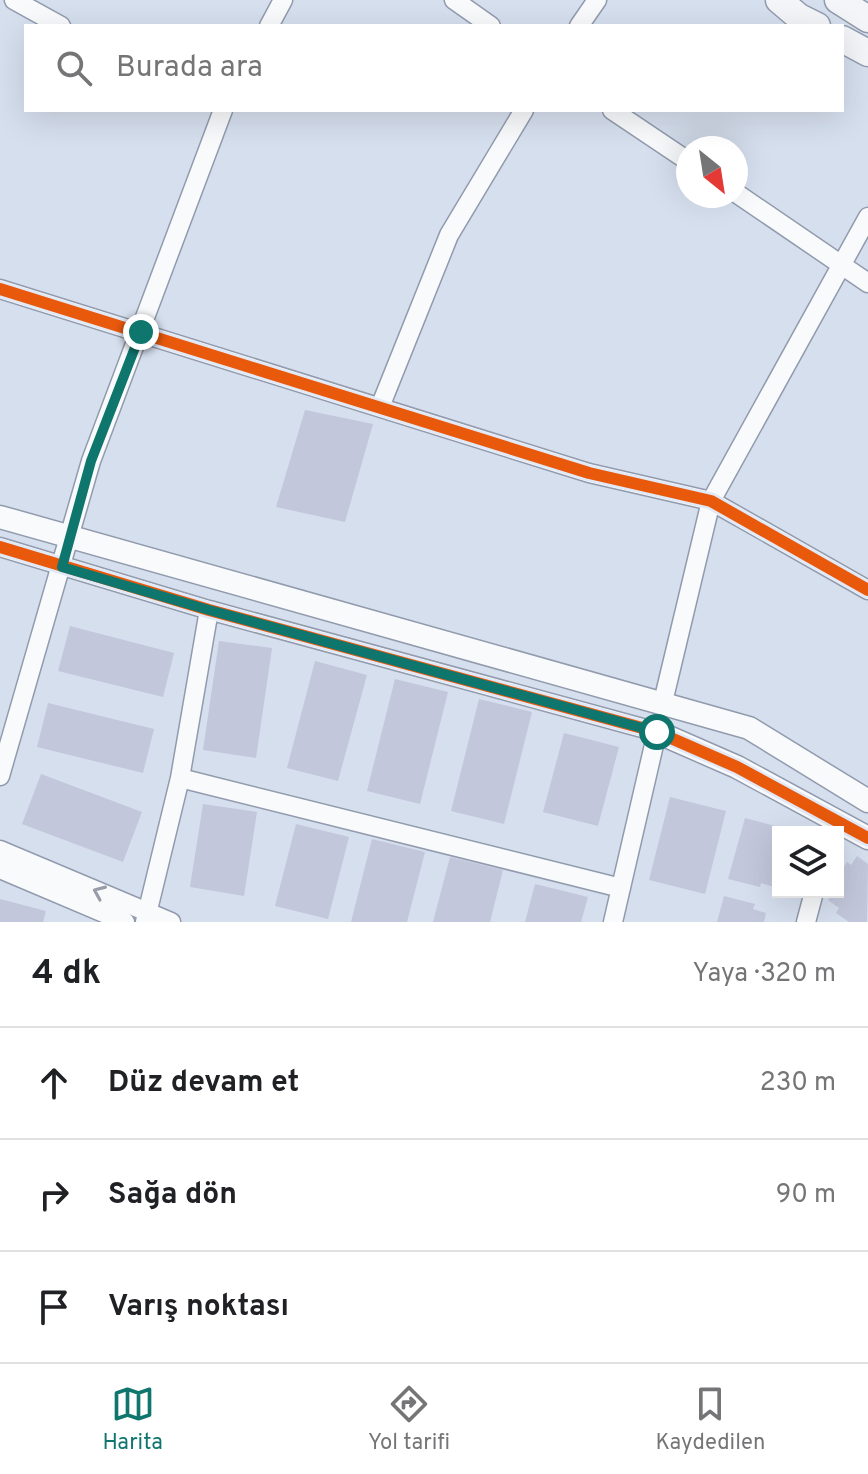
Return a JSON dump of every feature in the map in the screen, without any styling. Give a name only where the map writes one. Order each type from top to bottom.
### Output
[{"type":"main road","points":[[779,0],[813,24]]},
{"type":"main road","points":[[838,0],[868,19]]},
{"type":"main road","points":[[844,40],[868,53]]},
{"type":"street","points":[[14,0],[57,24]]},
{"type":"street","points":[[270,24],[283,0]]},
{"type":"street","points":[[454,0],[488,24]]},
{"type":"street","points":[[580,24],[597,0]]},
{"type":"street","points":[[0,776],[91,461],[222,112]]},
{"type":"street","points":[[380,407],[449,235],[523,112]]},
{"type":"street","points":[[615,112],[676,153]]},
{"type":"street","points":[[748,201],[868,283]]},
{"type":"street","points":[[663,702],[711,501],[868,217]]},
{"type":"street","points":[[0,289],[589,473],[711,501],[868,590]]},
{"type":"street","points":[[0,517],[749,728],[868,801]]},
{"type":"street","points":[[0,547],[209,610],[657,732],[737,767],[832,825],[868,838]]},
{"type":"street","points":[[146,917],[180,778],[209,610]]},
{"type":"street","points":[[613,922],[657,732]]},
{"type":"street","points":[[180,778],[621,888]]},
{"type":"street","points":[[0,850],[146,917],[171,922]]},
{"type":"street","points":[[0,869],[125,922]]},
{"type":"street","points":[[806,922],[812,898]]},
{"type":"building","points":[[305,410],[373,424],[345,522],[276,507]]},
{"type":"building","points":[[70,626],[174,653],[163,697],[58,671]]},
{"type":"building","points":[[219,641],[272,648],[256,758],[203,750]]},
{"type":"building","points":[[315,661],[367,675],[338,781],[287,768]]},
{"type":"building","points":[[395,679],[448,692],[420,804],[367,791]]},
{"type":"building","points":[[479,699],[532,712],[504,824],[451,811]]},
{"type":"building","points":[[48,703],[154,729],[143,773],[37,747]]},
{"type":"building","points":[[564,733],[619,747],[598,826],[543,812]]},
{"type":"building","points":[[41,774],[142,812],[123,862],[22,824]]},
{"type":"building","points":[[670,797],[726,811],[705,894],[649,880]]},
{"type":"building","points":[[203,804],[257,812],[244,896],[190,887]]},
{"type":"building","points":[[745,818],[775,826],[772,826],[772,886],[761,883],[760,887],[728,879]]},
{"type":"building","points":[[296,824],[349,837],[328,919],[275,906]]},
{"type":"building","points":[[372,839],[425,852],[407,922],[351,922]]},
{"type":"building","points":[[857,856],[868,864],[867,922],[849,922],[836,913],[839,908],[828,900],[844,898],[844,867],[847,862],[851,865]]},
{"type":"building","points":[[450,857],[503,870],[490,922],[433,922]]},
{"type":"building","points":[[535,884],[588,897],[581,922],[525,922]]},
{"type":"building","points":[[724,896],[755,904],[753,909],[766,913],[764,922],[717,922]]},
{"type":"building","points":[[0,899],[46,911],[43,922],[0,922]]},
{"type":"cycle path","points":[[0,289],[589,473],[711,501],[868,590]]},
{"type":"cycle path","points":[[0,547],[209,610],[657,732],[737,767],[868,838]]},
{"type":"route","points":[[141,332],[91,461],[62,567],[657,732]]}]
